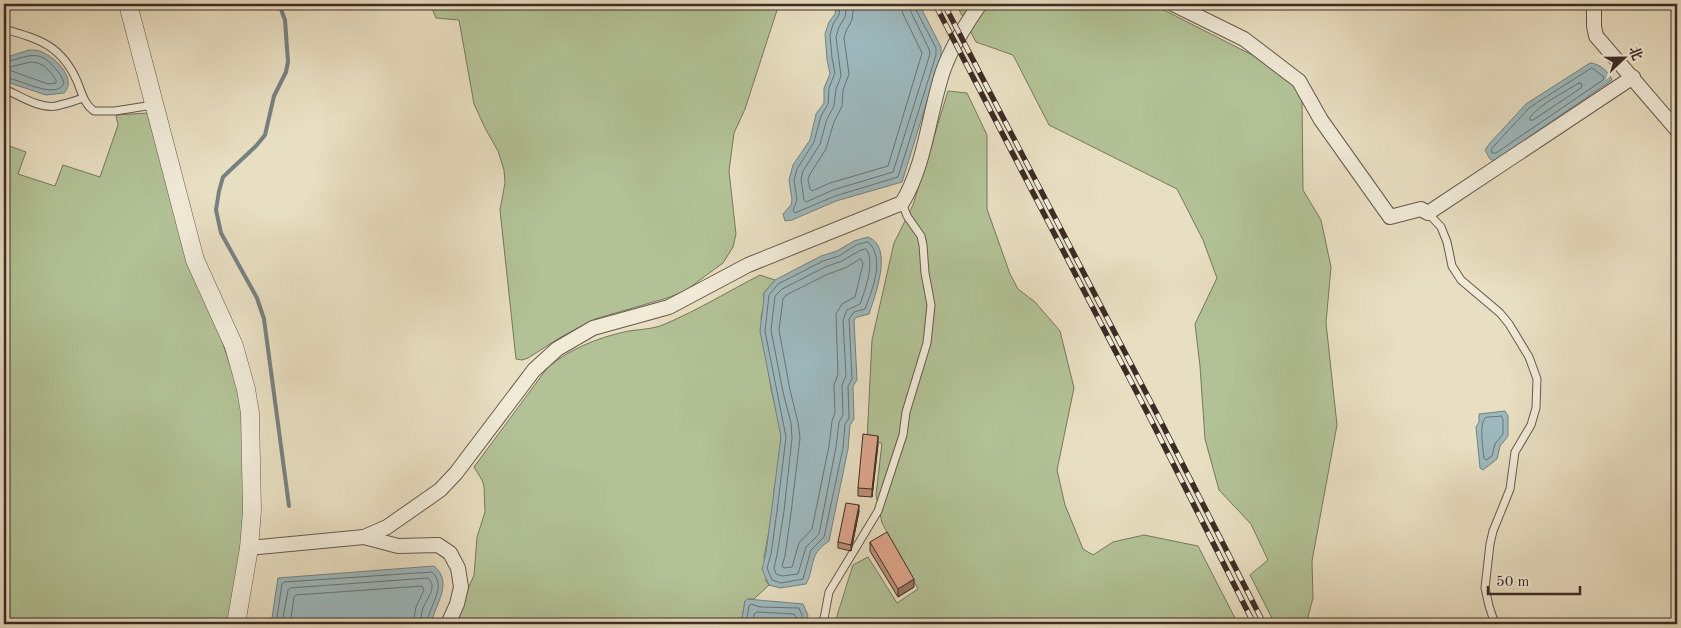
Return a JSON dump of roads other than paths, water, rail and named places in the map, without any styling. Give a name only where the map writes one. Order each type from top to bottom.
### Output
[{"type":"street","points":[[128,4],[195,260],[234,346],[246,389],[250,413],[252,511],[249,548],[236,624]]},
{"type":"street","points":[[249,548],[364,536],[392,524],[440,490],[456,473],[534,370],[557,349],[592,328],[669,307],[748,265],[902,203],[914,180],[944,70],[968,22],[980,4]]},
{"type":"street","points":[[1173,4],[1244,39],[1299,81],[1321,120],[1390,217],[1421,209],[1428,213],[1633,77]]},
{"type":"street","points":[[1594,4],[1596,36],[1677,130]]},
{"type":"street","points":[[364,536],[398,546],[438,545],[450,553],[458,568],[461,587],[457,604],[448,624]]},
{"type":"lane","points":[[4,29],[30,37],[56,50],[70,69],[86,104],[94,112],[155,105]]},
{"type":"lane","points":[[4,89],[48,106],[56,106],[84,98]]},
{"type":"lane","points":[[823,624],[829,592],[878,511],[902,435],[906,412],[926,343],[931,305],[925,273],[923,245],[902,203]]},
{"type":"lane","points":[[1428,213],[1441,227],[1447,242],[1452,266],[1460,280],[1500,312],[1529,357],[1537,379],[1536,408],[1531,424],[1515,452],[1510,489],[1493,531],[1490,544],[1485,588],[1495,624]]},
{"type":"water","points":[[836,4],[919,4],[941,47],[941,56],[902,182],[836,201],[792,220],[785,221],[783,214],[791,205],[792,200],[789,180],[793,165],[810,140],[816,114],[824,103],[824,88],[830,74],[825,34],[829,22],[835,14]]},
{"type":"water","points":[[29,50],[36,50],[49,56],[64,70],[68,82],[64,93],[46,95],[4,81],[4,58]]},
{"type":"water","points":[[1590,63],[1604,69],[1612,80],[1494,161],[1490,159],[1485,150],[1526,104]]},
{"type":"water","points":[[868,237],[876,242],[880,251],[880,272],[869,314],[857,317],[854,320],[857,380],[853,386],[854,419],[850,425],[848,449],[829,541],[822,546],[815,556],[806,584],[780,588],[769,585],[762,569],[766,553],[781,437],[760,331],[764,293],[775,280],[821,256],[837,251],[854,241]]},
{"type":"water","points":[[1505,411],[1508,416],[1508,436],[1500,446],[1497,459],[1483,470],[1480,468],[1476,427],[1479,422],[1479,414]]},
{"type":"water","points":[[434,566],[443,579],[443,587],[431,624],[271,624],[278,578]]},
{"type":"water","points":[[747,599],[803,604],[808,615],[807,624],[741,624]]},
{"type":"waterway","points":[[279,4],[285,20],[288,62],[286,72],[274,96],[265,135],[223,177],[216,210],[221,233],[257,298],[264,319],[289,506]]},
{"type":"railway","points":[[935,4],[1150,418],[1254,624]]},
{"type":"railway","points":[[944,4],[1264,624]]}]
